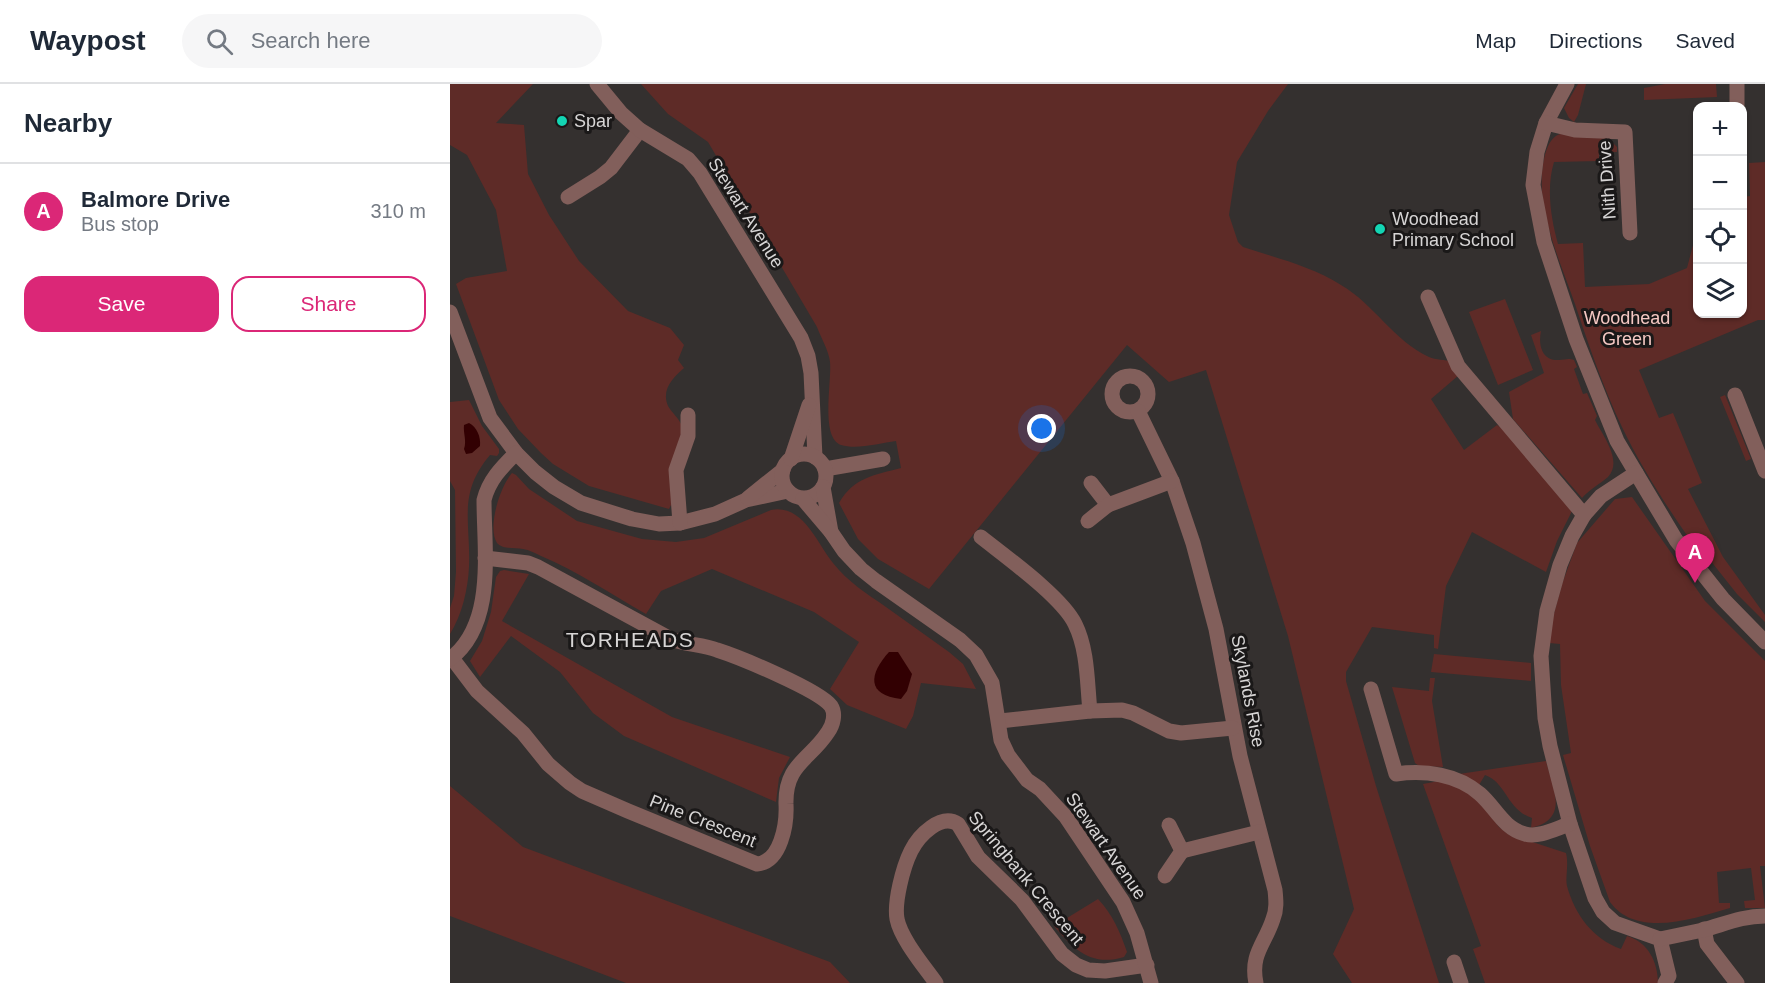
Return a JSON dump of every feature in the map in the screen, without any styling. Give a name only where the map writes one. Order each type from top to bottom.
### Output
[{"type":"street","name":"Stewart Avenue","points":[[597,84],[621,113],[640,130],[688,159],[710,187],[801,338],[811,373],[811,398],[820,463]]},
{"type":"street","points":[[1567,84],[1546,123],[1537,153],[1533,185],[1544,242],[1576,339],[1617,441],[1676,540],[1723,598],[1765,642]]},
{"type":"street","points":[[1737,84],[1737,102]]},
{"type":"street","name":"Nith Drive","points":[[1546,123],[1575,130],[1625,132],[1630,232]]},
{"type":"street","points":[[568,197],[612,168],[640,130]]},
{"type":"street","points":[[1428,297],[1458,366],[1584,515]]},
{"type":"street","points":[[450,312],[490,417],[516,453],[535,472],[554,487],[581,503],[632,519],[659,524],[680,524],[715,514],[746,500],[788,491]]},
{"type":"street","points":[[1735,395],[1765,471]]},
{"type":"street","name":"Stewart Avenue","points":[[787,464],[811,398]]},
{"type":"street","name":"Skylands Rise","points":[[1138,411],[1172,481],[1193,543],[1216,629],[1233,728],[1275,890],[1276,904],[1269,929],[1256,953],[1254,963],[1256,983]]},
{"type":"street","points":[[680,524],[676,470],[688,436],[688,415]]},
{"type":"street","points":[[451,659],[469,637],[476,621],[484,581],[486,491],[500,469],[516,453]]},
{"type":"street","points":[[746,500],[787,464],[798,455],[807,454],[820,463],[826,476],[823,487],[814,496],[803,499],[788,491],[783,484],[787,464]]},
{"type":"street","points":[[820,463],[883,459]]},
{"type":"street","points":[[1636,473],[1601,496],[1584,515],[1572,536],[1560,566],[1547,611],[1541,656],[1545,720],[1570,824],[1595,898],[1603,912],[1615,923],[1660,939],[1750,916],[1765,916]]},
{"type":"street","points":[[1088,521],[1108,505],[1172,481]]},
{"type":"street","points":[[1091,483],[1108,505]]},
{"type":"street","name":"Stewart Avenue","points":[[823,487],[831,532]]},
{"type":"street","name":"Stewart Avenue","points":[[803,499],[844,551],[876,581],[960,640],[976,655],[992,683],[1000,721],[1001,740],[1017,769],[1066,817],[1123,902],[1132,919],[1151,983]]},
{"type":"street","points":[[981,537],[1066,610],[1075,624],[1084,653],[1090,711]]},
{"type":"street","name":"Pine Crescent","points":[[451,659],[477,691],[517,727],[548,764],[570,783],[582,791],[628,811],[757,864],[764,863],[778,846],[786,825],[786,794],[792,775],[804,757],[829,731],[833,723],[834,714],[831,706],[796,683],[715,649],[679,643],[528,563],[485,558]]},
{"type":"street","points":[[1371,689],[1396,774],[1416,771],[1433,773],[1461,782],[1480,794],[1511,828],[1526,834],[1537,835],[1570,824]]},
{"type":"street","points":[[1000,721],[1090,711],[1122,710],[1133,712],[1169,731],[1180,734],[1233,728]]},
{"type":"street","name":"Springbank Crescent","points":[[936,983],[901,931],[896,909],[897,896],[909,854],[929,829],[943,821],[954,821],[958,824],[978,857],[1022,900],[1052,944],[1085,976],[1147,966]]},
{"type":"street","points":[[1169,825],[1182,851]]},
{"type":"street","points":[[1165,876],[1182,851],[1259,832]]},
{"type":"street","points":[[1704,929],[1707,944],[1737,983]]},
{"type":"street","points":[[1660,939],[1669,976],[1665,983]]},
{"type":"street","points":[[1454,962],[1461,983]]},
{"type":"green space","points":[[450,84],[533,84],[496,123],[524,125],[528,174],[549,215],[579,261],[628,311],[670,328],[684,345],[678,360],[684,368],[672,380],[666,394],[668,406],[682,426],[672,503],[669,509],[589,486],[553,464],[518,429],[499,400],[456,284],[466,278],[507,271],[496,210],[467,155],[450,145]]},
{"type":"green space","points":[[641,84],[1288,84],[1268,111],[1237,162],[1229,215],[1238,242],[1243,247],[1330,278],[1364,302],[1405,342],[1432,358],[1452,361],[1459,375],[1431,399],[1464,450],[1497,425],[1504,430],[1573,509],[1557,541],[1546,572],[1472,532],[1446,586],[1438,649],[1434,648],[1434,635],[1372,627],[1346,672],[1346,681],[1376,786],[1439,983],[1352,983],[1333,954],[1354,909],[1288,636],[1206,370],[1169,382],[1127,345],[929,589],[878,559],[858,539],[839,503],[858,482],[901,468],[896,441],[854,447],[841,445],[835,440],[831,432],[828,408],[830,362],[817,327],[708,142],[668,114]]},
{"type":"green space","points":[[1578,84],[1586,84],[1574,122],[1564,108]]},
{"type":"green space","points":[[1665,84],[1716,84],[1717,97],[1644,100],[1644,88]]},
{"type":"green space","name":"Woodhead Green","points":[[1560,134],[1607,137],[1617,147],[1617,152],[1599,153],[1599,161],[1554,162],[1550,182],[1553,224],[1558,244],[1583,243],[1585,287],[1649,284],[1687,268],[1693,245],[1693,318],[1747,318],[1749,163],[1765,162],[1765,320],[1758,320],[1639,370],[1659,418],[1673,413],[1702,483],[1688,489],[1723,557],[1765,615],[1765,622],[1737,594],[1710,560],[1706,562],[1661,496],[1622,427],[1591,351],[1548,227],[1542,193],[1542,173],[1545,153],[1554,138]]},
{"type":"green space","points":[[1505,299],[1533,370],[1498,385],[1469,312]]},
{"type":"green space","points":[[1541,331],[1540,342],[1545,355],[1553,360],[1574,360],[1577,367],[1574,369],[1583,394],[1587,393],[1597,416],[1595,420],[1613,456],[1612,471],[1608,477],[1582,498],[1513,419],[1509,392],[1544,373],[1531,335]]},
{"type":"green space","points":[[1725,395],[1751,459],[1746,461],[1720,397]]},
{"type":"green space","points":[[469,400],[482,426],[499,449],[499,453],[497,456],[490,455],[480,469],[469,496],[467,584],[464,602],[450,634],[450,608],[454,596],[456,572],[455,490],[450,481],[450,402]]},
{"type":"green space","points":[[512,473],[529,489],[577,521],[642,539],[676,542],[704,538],[771,510],[792,513],[808,526],[833,563],[851,582],[963,664],[976,689],[921,683],[913,716],[906,729],[847,705],[830,689],[859,642],[814,612],[712,569],[661,591],[646,614],[554,562],[528,550],[506,547],[497,543],[493,528],[496,507],[503,487]]},
{"type":"green space","points":[[1632,497],[1705,601],[1765,661],[1765,866],[1760,866],[1765,908],[1745,908],[1744,901],[1755,900],[1751,868],[1717,872],[1719,903],[1730,903],[1730,908],[1667,923],[1635,920],[1621,913],[1610,902],[1590,846],[1563,755],[1571,753],[1561,685],[1560,644],[1549,643],[1562,584],[1577,543],[1615,499]]},
{"type":"green space","points":[[500,571],[529,574],[502,621],[672,717],[790,757],[779,778],[776,802],[624,736],[593,713],[560,672],[511,636],[480,677],[470,661],[482,641],[491,612],[496,577]]},
{"type":"green space","points":[[1434,654],[1531,663],[1531,681],[1431,672]]},
{"type":"green space","points":[[1430,678],[1435,678],[1432,701],[1443,767],[1419,766],[1415,763],[1392,687],[1429,691]]},
{"type":"green space","points":[[1546,761],[1555,792],[1555,810],[1551,818],[1543,824],[1531,828],[1532,818],[1517,809],[1492,779],[1485,775],[1479,785],[1459,774]]},
{"type":"green space","points":[[1439,781],[1462,789],[1480,802],[1499,827],[1508,834],[1566,853],[1566,879],[1570,897],[1586,925],[1602,939],[1621,949],[1627,936],[1641,943],[1654,960],[1658,983],[1485,983],[1473,949],[1481,946],[1423,784]]},
{"type":"green space","points":[[450,786],[523,847],[830,962],[850,983],[626,983],[450,916]]},
{"type":"green space","points":[[1098,899],[1119,931],[1127,952],[1124,957],[1102,960],[1092,958],[1076,949],[1054,926]]},
{"type":"shaded area","points":[[469,423],[478,433],[480,446],[472,453],[466,454],[464,425]]},
{"type":"shaded area","points":[[889,652],[898,652],[912,674],[907,691],[901,699],[882,693],[874,682],[882,660]]},
{"type":"place","name":"Spar","points":[[562,121]]},
{"type":"place","name":"Woodhead Primary School","points":[[1380,229]]},
{"type":"place","name":"Balmore Drive","points":[[1695,583]]},
{"type":"district","name":"TORHEADS","points":[[630,639]]}]
